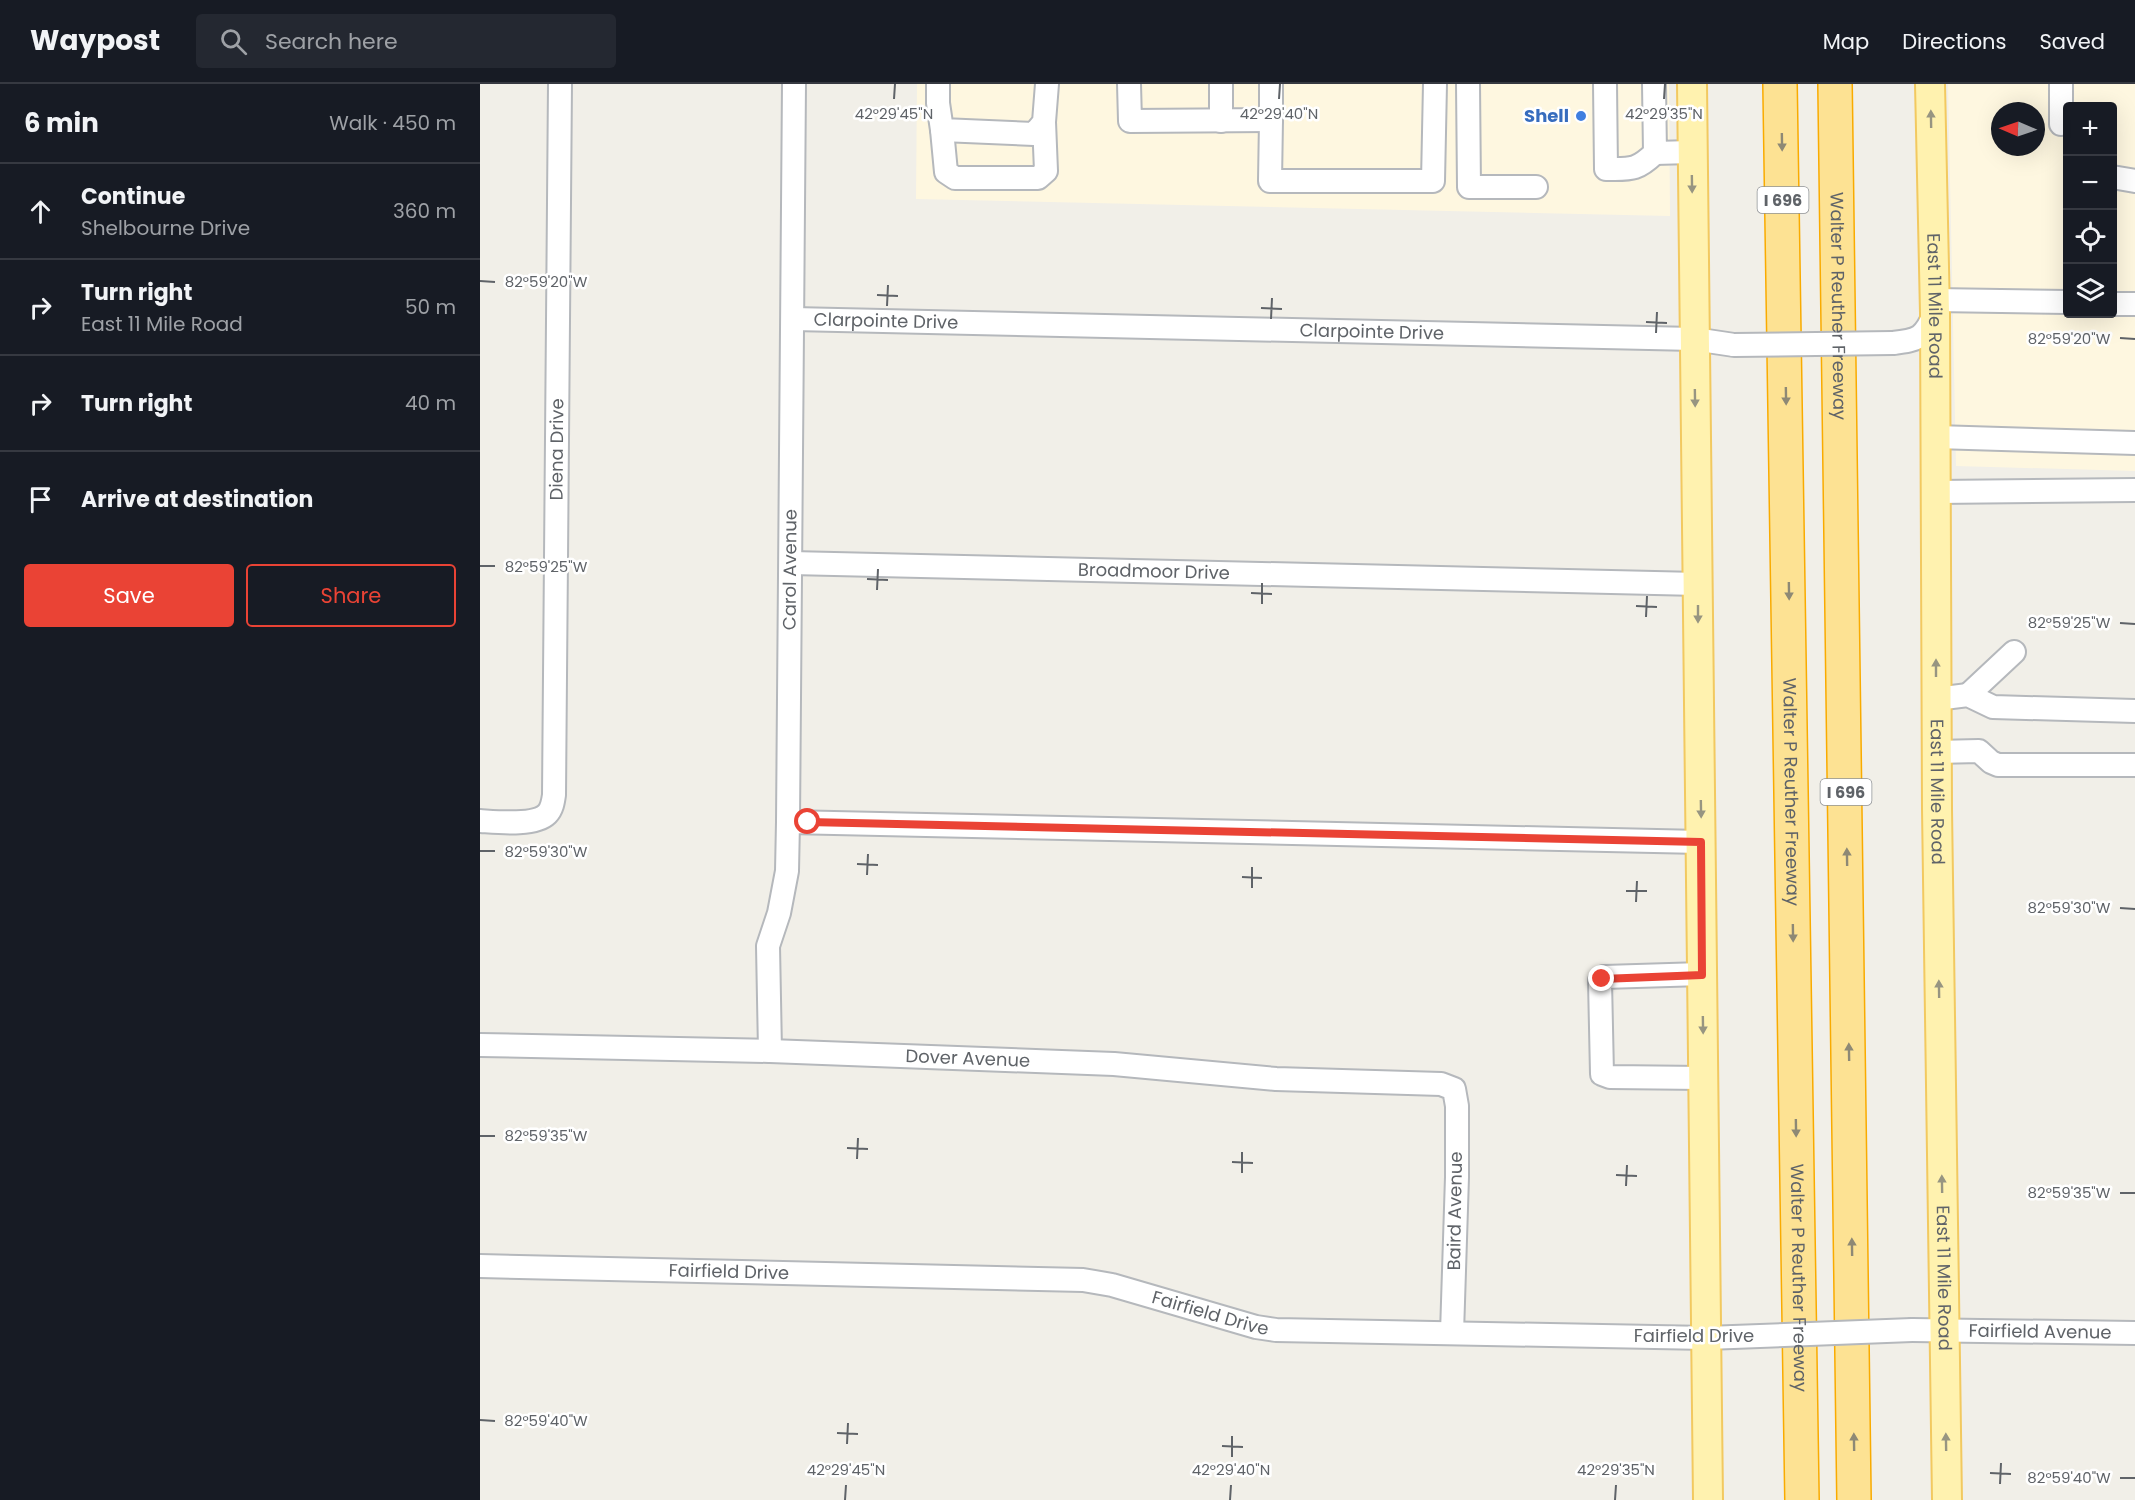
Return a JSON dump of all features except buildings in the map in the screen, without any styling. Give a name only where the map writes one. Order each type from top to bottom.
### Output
[{"type":"highway","name":"Walter P Reuther Freeway","points":[[1780,84],[1802,1500]]},
{"type":"highway","name":"Walter P Reuther Freeway","points":[[1835,84],[1854,1500]]},
{"type":"main road","points":[[1692,84],[1703,1078],[1720,1338],[1708,1500]]},
{"type":"main road","name":"East 11 Mile Road","points":[[1930,84],[1935,307],[1936,752],[1947,1500]]},
{"type":"street","name":"Diena Drive","points":[[480,821],[521,822],[537,819],[547,814],[554,795],[560,84]]},
{"type":"street","name":"Carol Avenue","points":[[770,1051],[768,946],[779,913],[787,871],[794,84]]},
{"type":"street","points":[[938,84],[946,172],[955,178],[1038,178],[1046,171],[1044,122],[1047,84]]},
{"type":"street","points":[[1129,84],[1130,121],[1271,120]]},
{"type":"street","points":[[1221,84],[1221,120]]},
{"type":"street","points":[[1271,84],[1270,181],[1433,181],[1435,84]]},
{"type":"street","points":[[1468,84],[1468,187],[1536,187]]},
{"type":"street","points":[[1605,84],[1606,169],[1635,169],[1655,153],[1691,152]]},
{"type":"street","points":[[1653,84],[1655,153]]},
{"type":"street","points":[[2061,84],[2061,124]]},
{"type":"street","points":[[942,130],[1034,134],[1044,122]]},
{"type":"street","points":[[2117,178],[2135,181]]},
{"type":"street","points":[[1935,307],[2063,302]]},
{"type":"street","points":[[2117,303],[2135,304]]},
{"type":"street","name":"Clarpointe Drive","points":[[793,319],[1694,339],[1734,345],[1911,341],[1920,338],[1928,330],[1935,307]]},
{"type":"street","points":[[1935,437],[2135,443]]},
{"type":"street","points":[[1936,492],[2135,490]]},
{"type":"street","name":"Broadmoor Drive","points":[[791,563],[1698,584]]},
{"type":"street","points":[[1968,695],[2014,652]]},
{"type":"street","points":[[1936,699],[1968,695],[1993,707],[2135,711]]},
{"type":"street","points":[[1936,752],[1979,751],[1998,765],[2135,765]]},
{"type":"street","points":[[788,822],[1701,842]]},
{"type":"street","points":[[1702,975],[1604,977],[1600,981],[1602,1074],[1610,1077],[1703,1078]]},
{"type":"street","name":"Dover Avenue","points":[[480,1045],[770,1051],[1114,1064],[1276,1079],[1430,1082],[1454,1089]]},
{"type":"street","name":"Baird Avenue","points":[[1452,1333],[1457,1177],[1457,1106],[1454,1089]]},
{"type":"street","name":"Fairfield Drive","points":[[480,1266],[1083,1280],[1112,1285],[1256,1327],[1286,1330],[1720,1338],[1944,1329]]},
{"type":"street","name":"Fairfield Avenue","points":[[1944,1329],[2135,1333]]},
{"type":"shaded area","points":[[917,84],[1669,84],[1670,216],[916,199]]},
{"type":"shaded area","points":[[1948,84],[2135,84],[2135,471],[1956,466]]},
{"type":"place","name":"Shell","points":[[1581,116]]},
{"type":"route","points":[[808,822],[1701,842],[1702,975],[1604,977],[1602,979]]}]
